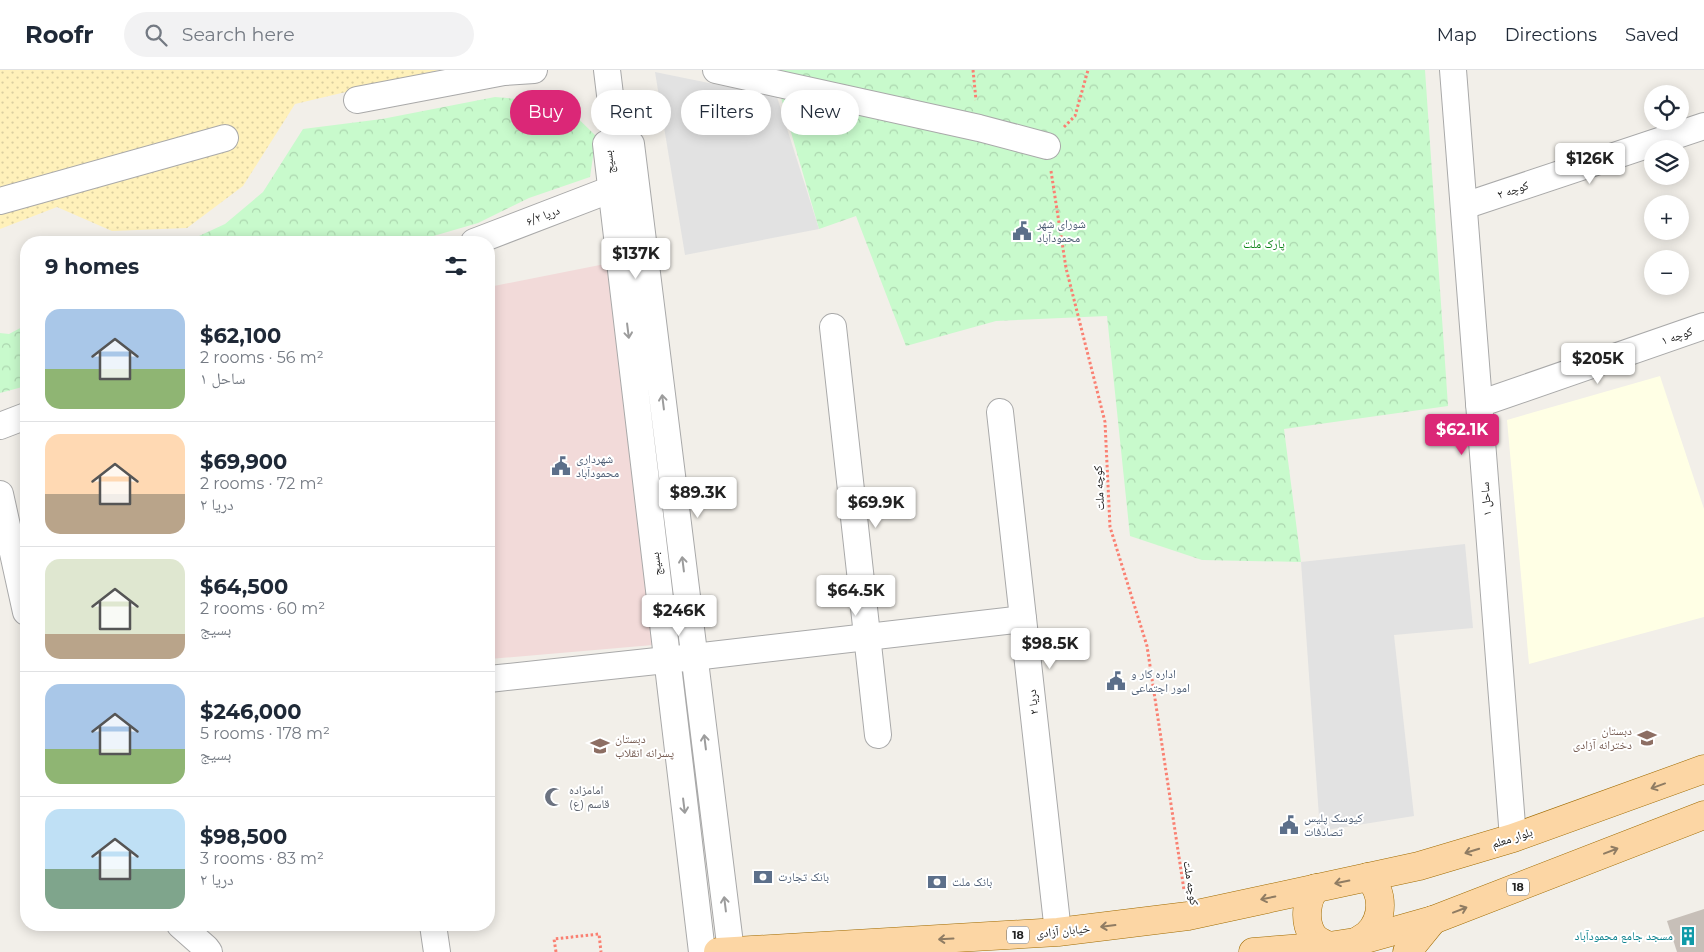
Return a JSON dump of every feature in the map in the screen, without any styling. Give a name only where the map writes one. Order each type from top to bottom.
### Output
[{"type":"main road","name":"بلوار معلم","points":[[1316,888],[1419,866],[1513,838],[1704,770]]},
{"type":"main road","name":"18","points":[[1253,952],[1342,948],[1433,920],[1704,815]]},
{"type":"main road","points":[[1316,888],[1311,893],[1307,914],[1313,935],[1319,941],[1342,948],[1368,933],[1375,924],[1379,914],[1379,892],[1368,877]]},
{"type":"main road","name":"خیابان آزادی","points":[[727,951],[1058,932],[1188,916],[1316,888]]},
{"type":"main road","points":[[1407,952],[1433,920]]},
{"type":"street","points":[[357,100],[504,72],[534,70]]},
{"type":"street","points":[[607,70],[616,144]]},
{"type":"street","points":[[716,70],[960,124],[1047,146]]},
{"type":"street","name":"ساحل ۱","points":[[1461,73],[1464,206],[1513,838]]},
{"type":"street","name":"کوچه ۲","points":[[1464,206],[1704,126]]},
{"type":"street","points":[[0,201],[225,138]]},
{"type":"street","name":"بسیج","points":[[702,952],[667,659],[637,301],[630,144],[606,144],[612,189],[637,301],[694,657],[727,951]]},
{"type":"street","name":"دریا ۶/۲","points":[[490,236],[612,189]]},
{"type":"street","name":"کوچه ۱","points":[[1479,404],[1704,326]]},
{"type":"street","points":[[833,328],[878,735]]},
{"type":"street","name":"دریا ۲","points":[[1000,412],[1058,932]]},
{"type":"street","points":[[0,426],[20,418]]},
{"type":"street","points":[[0,494],[20,585]]},
{"type":"street","points":[[495,677],[694,657],[1023,619]]},
{"type":"street","points":[[187,931],[209,952]]},
{"type":"street","points":[[435,931],[437,952]]},
{"type":"path","points":[[1047,146],[1075,116],[1088,70]]},
{"type":"path","name":"کوچه ملت","points":[[1047,146],[1066,268],[1105,422],[1110,527],[1147,646],[1188,916]]},
{"type":"path","points":[[556,952],[554,939],[599,934],[601,952]]},
{"type":"shaded area","points":[[655,72],[743,90],[681,90],[681,135],[771,135],[771,96],[777,97],[781,110],[781,135],[789,135],[819,229],[685,255],[665,135],[671,135],[671,90],[658,90]]},
{"type":"shaded area","name":"شهرداری محمودآباد","points":[[610,263],[653,645],[495,658],[495,286]]},
{"type":"shaded area","points":[[1660,376],[1704,509],[1704,617],[1529,664],[1507,420]]},
{"type":"shaded area","points":[[1465,544],[1473,628],[1394,635],[1414,816],[1320,831],[1301,562]]},
{"type":"sand","points":[[0,70],[439,70],[295,104],[243,186],[187,228],[112,231],[57,207],[0,229]]},
{"type":"green space","name":"پارک ملت","points":[[773,70],[1425,70],[1448,406],[1284,429],[1301,562],[1202,560],[1130,536],[1107,316],[996,321],[906,346],[856,216],[819,229],[792,135],[859,135],[859,90],[781,90],[781,98]]},
{"type":"green space","points":[[495,97],[510,98],[510,135],[581,135],[581,121],[591,131],[591,135],[596,136],[590,177],[529,198],[478,223],[434,236],[199,236],[225,224],[263,192],[303,129],[382,119]]},
{"type":"green space","points":[[20,328],[20,388],[0,393],[0,333],[9,334]]},
{"type":"building","name":"مسجد جامع محمودآباد","points":[[1704,909],[1704,952],[1677,952],[1667,921]]},
{"type":"place","name":"شورای شهر محمودآباد","points":[[1022,231]]},
{"type":"place","name":"شهرداری محمودآباد","points":[[561,466]]},
{"type":"place","name":"اداره کار و امور اجتماعی","points":[[1116,681]]},
{"type":"place","name":"دبستان دخترانه آزادی","points":[[1647,738]]},
{"type":"place","name":"دبستان پسرانه انقلاب","points":[[600,746]]},
{"type":"place","name":"امامزاده قاسم (ع)","points":[[554,797]]},
{"type":"place","name":"کیوسک پلیس تصادفات","points":[[1289,825]]},
{"type":"place","name":"بانک تجارت","points":[[763,877]]},
{"type":"place","name":"بانک ملت","points":[[937,882]]},
{"type":"place","name":"مسجد جامع محمودآباد","points":[[1688,936]]}]
